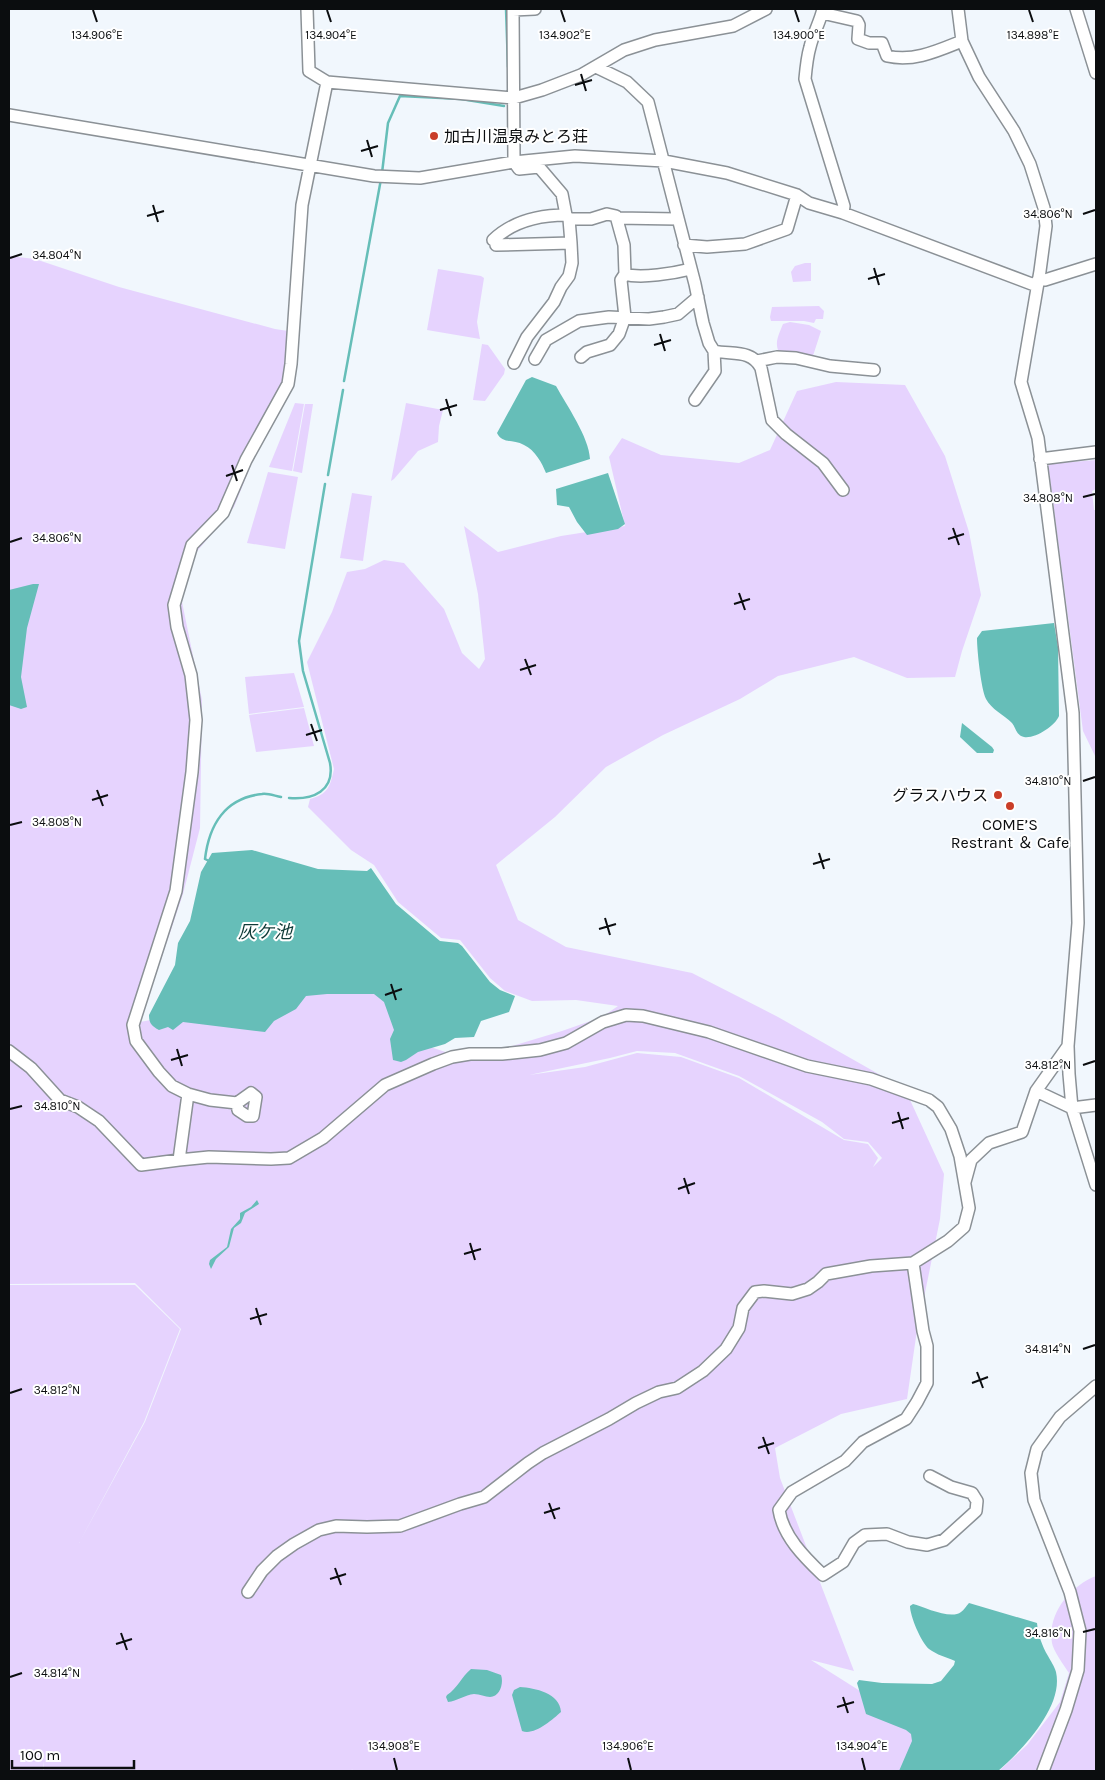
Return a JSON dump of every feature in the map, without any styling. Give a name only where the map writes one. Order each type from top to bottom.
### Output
[{"type":"street","points":[[307,9],[309,71],[327,82],[514,98],[542,90],[596,67],[624,50],[655,40],[733,26],[766,9]]},
{"type":"street","points":[[514,363],[527,337],[554,302],[560,287],[569,276],[572,263],[571,243],[562,194],[539,166],[519,169],[514,162],[513,9],[535,9]]},
{"type":"street","points":[[958,9],[962,41],[979,77],[1014,131],[1030,164],[1044,208],[1046,226],[1021,382],[1038,438],[1073,713],[1078,923],[1068,1046],[1069,1074],[1072,1108],[1096,1185]]},
{"type":"street","points":[[1076,9],[1096,73]]},
{"type":"street","points":[[843,213],[844,206],[805,78],[810,45],[823,11],[857,21],[859,24],[858,39],[869,43],[882,43],[887,56],[893,58],[921,56],[962,41]]},
{"type":"street","points":[[596,67],[627,82],[648,102],[709,343],[714,351],[715,371],[695,400]]},
{"type":"street","points":[[237,1103],[210,1100],[188,1094],[172,1086],[136,1041],[133,1025],[176,891],[192,772],[196,720],[191,675],[177,627],[174,605],[192,545],[223,513],[246,460],[288,384],[302,205],[327,82]]},
{"type":"street","points":[[9,115],[374,176],[420,178],[514,162],[575,156],[664,162],[727,173],[797,195],[810,202],[1037,283],[1096,264]]},
{"type":"street","points":[[684,245],[707,247],[744,244],[787,229],[797,195]]},
{"type":"street","points":[[571,243],[495,243],[508,228],[529,219],[548,215],[591,219],[607,214],[617,218],[677,218]]},
{"type":"street","points":[[581,357],[587,352],[610,345],[617,338],[625,317],[621,280],[625,274],[624,245],[617,218]]},
{"type":"street","points":[[625,274],[633,276],[672,273],[691,269]]},
{"type":"street","points":[[536,359],[546,340],[571,325],[592,318],[625,317],[649,319],[678,314],[698,297]]},
{"type":"street","points":[[714,351],[743,353],[757,361],[761,368],[772,420],[786,434],[823,463],[843,490]]},
{"type":"street","points":[[757,361],[778,357],[796,358],[830,366],[874,370]]},
{"type":"street","points":[[1040,459],[1096,452]]},
{"type":"street","points":[[9,1051],[31,1068],[60,1100],[78,1107],[99,1121],[141,1165],[209,1157],[271,1160],[290,1158],[323,1138],[385,1085],[433,1064],[452,1057],[470,1054],[502,1054],[540,1050],[566,1043],[603,1022],[626,1015],[643,1016],[709,1032],[807,1066],[871,1079],[929,1100],[938,1107],[951,1130],[960,1156],[969,1208],[964,1227],[948,1241],[913,1264],[871,1266],[826,1274],[808,1288],[792,1294],[755,1292],[743,1308],[738,1328],[726,1349],[703,1371],[677,1388],[660,1392],[636,1402],[609,1419],[543,1453],[484,1497],[400,1526],[336,1526],[319,1530],[277,1556],[262,1571],[248,1592]]},
{"type":"street","points":[[964,1185],[972,1160],[989,1143],[1022,1132],[1036,1091],[1068,1046]]},
{"type":"street","points":[[1036,1091],[1072,1108],[1096,1105]]},
{"type":"street","points":[[179,1160],[188,1094]]},
{"type":"street","points":[[913,1264],[922,1331],[927,1346],[927,1383],[906,1419],[863,1442],[845,1461],[792,1492],[779,1510],[781,1522],[802,1554],[823,1575],[843,1562],[854,1543],[865,1535],[888,1534],[908,1542],[927,1546],[944,1540],[976,1511],[977,1501],[972,1493],[951,1487],[930,1476]]},
{"type":"street","points":[[1043,1771],[1066,1710],[1078,1670],[1080,1631],[1070,1592],[1034,1500],[1031,1474],[1037,1449],[1060,1417],[1096,1386]]},
{"type":"shaded area","points":[[9,256],[35,259],[119,287],[288,331],[283,380],[275,398],[268,405],[279,411],[254,457],[234,507],[194,555],[181,597],[202,700],[200,828],[183,894],[140,1022],[300,992],[379,989],[407,1039],[460,1057],[499,1050],[562,1031],[602,1017],[618,1006],[576,1000],[532,1001],[505,991],[490,978],[460,940],[441,938],[398,902],[374,865],[351,850],[308,807],[310,799],[321,795],[327,789],[334,769],[307,662],[332,612],[347,572],[365,569],[384,560],[404,563],[444,609],[462,653],[479,669],[485,659],[478,594],[464,526],[498,552],[561,536],[625,526],[609,457],[622,438],[661,455],[739,463],[770,450],[797,391],[836,382],[905,385],[945,456],[969,532],[981,595],[955,677],[907,678],[854,657],[778,676],[740,699],[663,735],[606,767],[555,817],[496,865],[518,920],[566,947],[692,973],[778,1017],[905,1089],[944,1174],[940,1219],[916,1337],[907,1399],[841,1414],[775,1448],[780,1478],[854,1671],[811,1660],[906,1720],[916,1741],[924,1771],[351,1771],[353,1769],[350,1771],[44,1771],[44,1761],[43,1771],[9,1771],[9,1285],[135,1285],[180,1329],[144,1422],[79,1543],[145,1422],[181,1329],[135,1283],[9,1284]],"holes":[[[637,1051],[675,1053],[739,1076],[822,1122],[844,1139],[868,1142],[882,1158],[873,1167],[878,1158],[868,1144],[844,1140],[739,1078],[681,1057],[637,1053],[585,1067],[529,1075]]]},
{"type":"shaded area","points":[[811,263],[811,281],[793,282],[791,272],[795,266]]},
{"type":"shaded area","points":[[438,269],[484,278],[477,322],[480,339],[427,330]]},
{"type":"shaded area","points":[[819,306],[824,311],[823,319],[816,319],[814,323],[804,321],[771,321],[772,307]]},
{"type":"shaded area","points":[[790,322],[809,325],[821,331],[812,359],[779,352],[777,342],[783,324]]},
{"type":"shaded area","points":[[482,344],[488,345],[505,369],[504,374],[485,401],[473,400]]},
{"type":"shaded area","points":[[295,403],[304,404],[292,471],[269,467]]},
{"type":"shaded area","points":[[406,403],[443,410],[438,442],[418,451],[391,481]]},
{"type":"shaded area","points":[[305,404],[313,404],[302,473],[293,471]]},
{"type":"shaded area","points":[[1096,460],[1096,489],[1092,491],[1094,510],[1096,510],[1096,758],[1083,731],[1048,464]]},
{"type":"shaded area","points":[[268,472],[298,477],[285,549],[247,543]]},
{"type":"shaded area","points":[[352,493],[372,496],[363,561],[340,558]]},
{"type":"shaded area","points":[[294,673],[304,707],[249,714],[245,677]]},
{"type":"shaded area","points":[[304,708],[314,746],[256,752],[249,715]]},
{"type":"shaded area","points":[[1096,1576],[1096,1771],[999,1771],[1027,1745],[1060,1702],[1069,1673],[1052,1643],[1051,1632],[1053,1622],[1062,1602],[1069,1594]]},
{"type":"water","points":[[532,377],[556,386],[582,432],[589,450],[590,459],[546,473],[532,450],[520,443],[502,439],[499,436],[497,433],[526,380]]},
{"type":"water","points":[[608,473],[625,524],[618,529],[587,535],[569,507],[557,505],[556,489]]},
{"type":"water","points":[[39,584],[27,628],[21,677],[27,707],[21,709],[9,705],[9,590]]},
{"type":"water","points":[[1054,623],[1058,647],[1059,716],[1044,731],[1034,736],[1024,737],[1019,735],[1012,723],[994,709],[986,699],[981,678],[977,638],[982,631]]},
{"type":"water","points":[[962,723],[992,747],[993,753],[977,753],[960,737]]},
{"type":"water","name":"灰ケ池","points":[[252,850],[318,869],[367,871],[371,868],[396,904],[440,941],[458,943],[462,946],[490,982],[500,990],[515,996],[509,1012],[481,1021],[474,1037],[455,1038],[445,1044],[418,1052],[401,1062],[393,1060],[390,1039],[394,1030],[384,1002],[374,994],[306,996],[296,1009],[274,1021],[265,1032],[183,1022],[173,1030],[168,1027],[157,1029],[150,1023],[149,1015],[175,965],[178,943],[190,921],[201,872],[212,853]]},
{"type":"water","points":[[257,1200],[259,1204],[245,1213],[241,1223],[234,1228],[229,1247],[216,1259],[211,1269],[210,1260],[227,1247],[231,1229],[240,1219],[240,1213],[251,1207]]},
{"type":"water","points":[[969,1603],[1037,1623],[1042,1644],[1056,1672],[1057,1685],[1054,1699],[1039,1727],[1029,1740],[998,1771],[899,1771],[912,1741],[911,1734],[906,1730],[866,1714],[857,1683],[859,1680],[882,1683],[932,1684],[941,1681],[955,1661],[935,1653],[926,1646],[916,1629],[910,1606],[913,1604],[951,1615],[961,1612]]},
{"type":"water","points":[[471,1669],[487,1670],[501,1675],[499,1692],[488,1697],[474,1694],[448,1702],[447,1695]]},
{"type":"water","points":[[520,1687],[539,1690],[552,1696],[560,1706],[561,1712],[537,1729],[527,1732],[522,1731],[512,1695],[514,1690]]},
{"type":"waterway","points":[[506,9],[508,67]]},
{"type":"waterway","points":[[382,173],[388,123],[400,96],[461,99],[504,106]]},
{"type":"waterway","points":[[344,381],[381,179]]},
{"type":"waterway","points":[[328,475],[343,390]]},
{"type":"waterway","points":[[289,798],[306,797],[320,792],[326,787],[331,773],[330,763],[303,671],[299,641],[325,484]]},
{"type":"waterway","points":[[209,861],[205,859],[210,835],[221,815],[229,807],[238,801],[264,794],[281,797]]},
{"type":"place","name":"加古川温泉みとろ荘","points":[[434,136]]},
{"type":"place","name":"グラスハウス","points":[[998,795]]},
{"type":"place","name":"COME’S Restrant ＆ Cafe","points":[[1010,806]]}]
